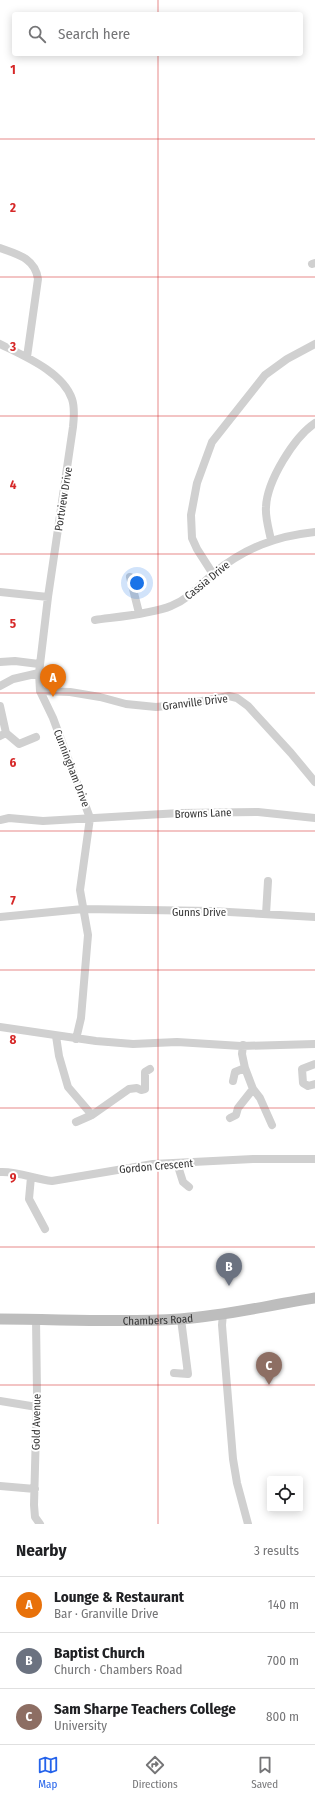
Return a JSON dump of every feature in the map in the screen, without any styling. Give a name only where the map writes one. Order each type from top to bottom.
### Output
[{"type":"street","points":[[0,248],[29,260],[37,272],[38,278],[26,357]]},
{"type":"street","name":"Portview Drive","points":[[0,344],[26,357],[58,377],[67,387],[72,400],[74,412],[74,427],[39,664],[40,691]]},
{"type":"street","points":[[213,574],[197,549],[192,538],[191,515],[197,483],[212,442],[265,375],[287,359],[315,344]]},
{"type":"street","points":[[271,540],[266,507],[274,477],[290,450],[315,423]]},
{"type":"street","name":"Cassia Drive","points":[[95,620],[139,614],[170,607],[187,598],[232,559],[271,540],[290,535],[315,532]]},
{"type":"street","points":[[130,576],[139,614]]},
{"type":"street","points":[[0,592],[48,597]]},
{"type":"street","points":[[0,662],[15,661],[39,664]]},
{"type":"street","points":[[0,686],[13,679],[39,673]]},
{"type":"street","name":"Granville Drive","points":[[40,691],[70,692],[126,704],[156,707],[204,701],[229,696],[237,698],[248,706],[315,782]]},
{"type":"street","name":"Cunningham Drive","points":[[40,691],[53,718],[90,818],[80,890],[88,935],[81,1018],[76,1039]]},
{"type":"street","points":[[0,706],[3,735],[19,744],[36,737]]},
{"type":"street","name":"Browns Lane","points":[[0,820],[9,818],[43,821],[180,813],[258,812],[315,818]]},
{"type":"street","points":[[266,914],[268,881]]},
{"type":"street","name":"Gunns Drive","points":[[0,917],[83,909],[315,916]]},
{"type":"street","points":[[0,1027],[76,1039],[133,1044],[177,1042],[243,1046],[315,1044]]},
{"type":"street","points":[[56,1036],[59,1056],[68,1088],[92,1115]]},
{"type":"street","points":[[243,1046],[242,1054],[245,1068],[253,1089],[263,1104],[272,1125]]},
{"type":"street","points":[[315,1064],[302,1069],[303,1083],[308,1086],[315,1084]]},
{"type":"street","points":[[233,1081],[235,1072],[245,1068]]},
{"type":"street","points":[[76,1122],[92,1115],[129,1089],[145,1089],[145,1072],[150,1069]]},
{"type":"street","points":[[230,1118],[236,1115],[238,1108],[253,1089]]},
{"type":"street","name":"Gordon Crescent","points":[[0,1172],[13,1172],[52,1181],[153,1164],[253,1159],[315,1159]]},
{"type":"street","points":[[177,1163],[183,1182],[189,1187]]},
{"type":"street","points":[[32,1177],[29,1199],[45,1229]]},
{"type":"street","name":"Chambers Road","points":[[0,1319],[133,1321],[181,1319],[223,1314],[315,1298]]},
{"type":"street","points":[[223,1314],[222,1325],[233,1459],[237,1483],[248,1524]]},
{"type":"street","name":"Gold Avenue","points":[[36,1319],[35,1517],[40,1524]]},
{"type":"street","points":[[174,1373],[188,1374],[181,1319]]},
{"type":"street","points":[[0,1401],[36,1406]]},
{"type":"street","points":[[0,1486],[35,1489]]},
{"type":"place","name":"Lounge & Restaurant","points":[[53,697]]},
{"type":"place","name":"Baptist Church","points":[[229,1286]]},
{"type":"place","name":"Sam Sharpe Teachers College","points":[[269,1385]]}]
